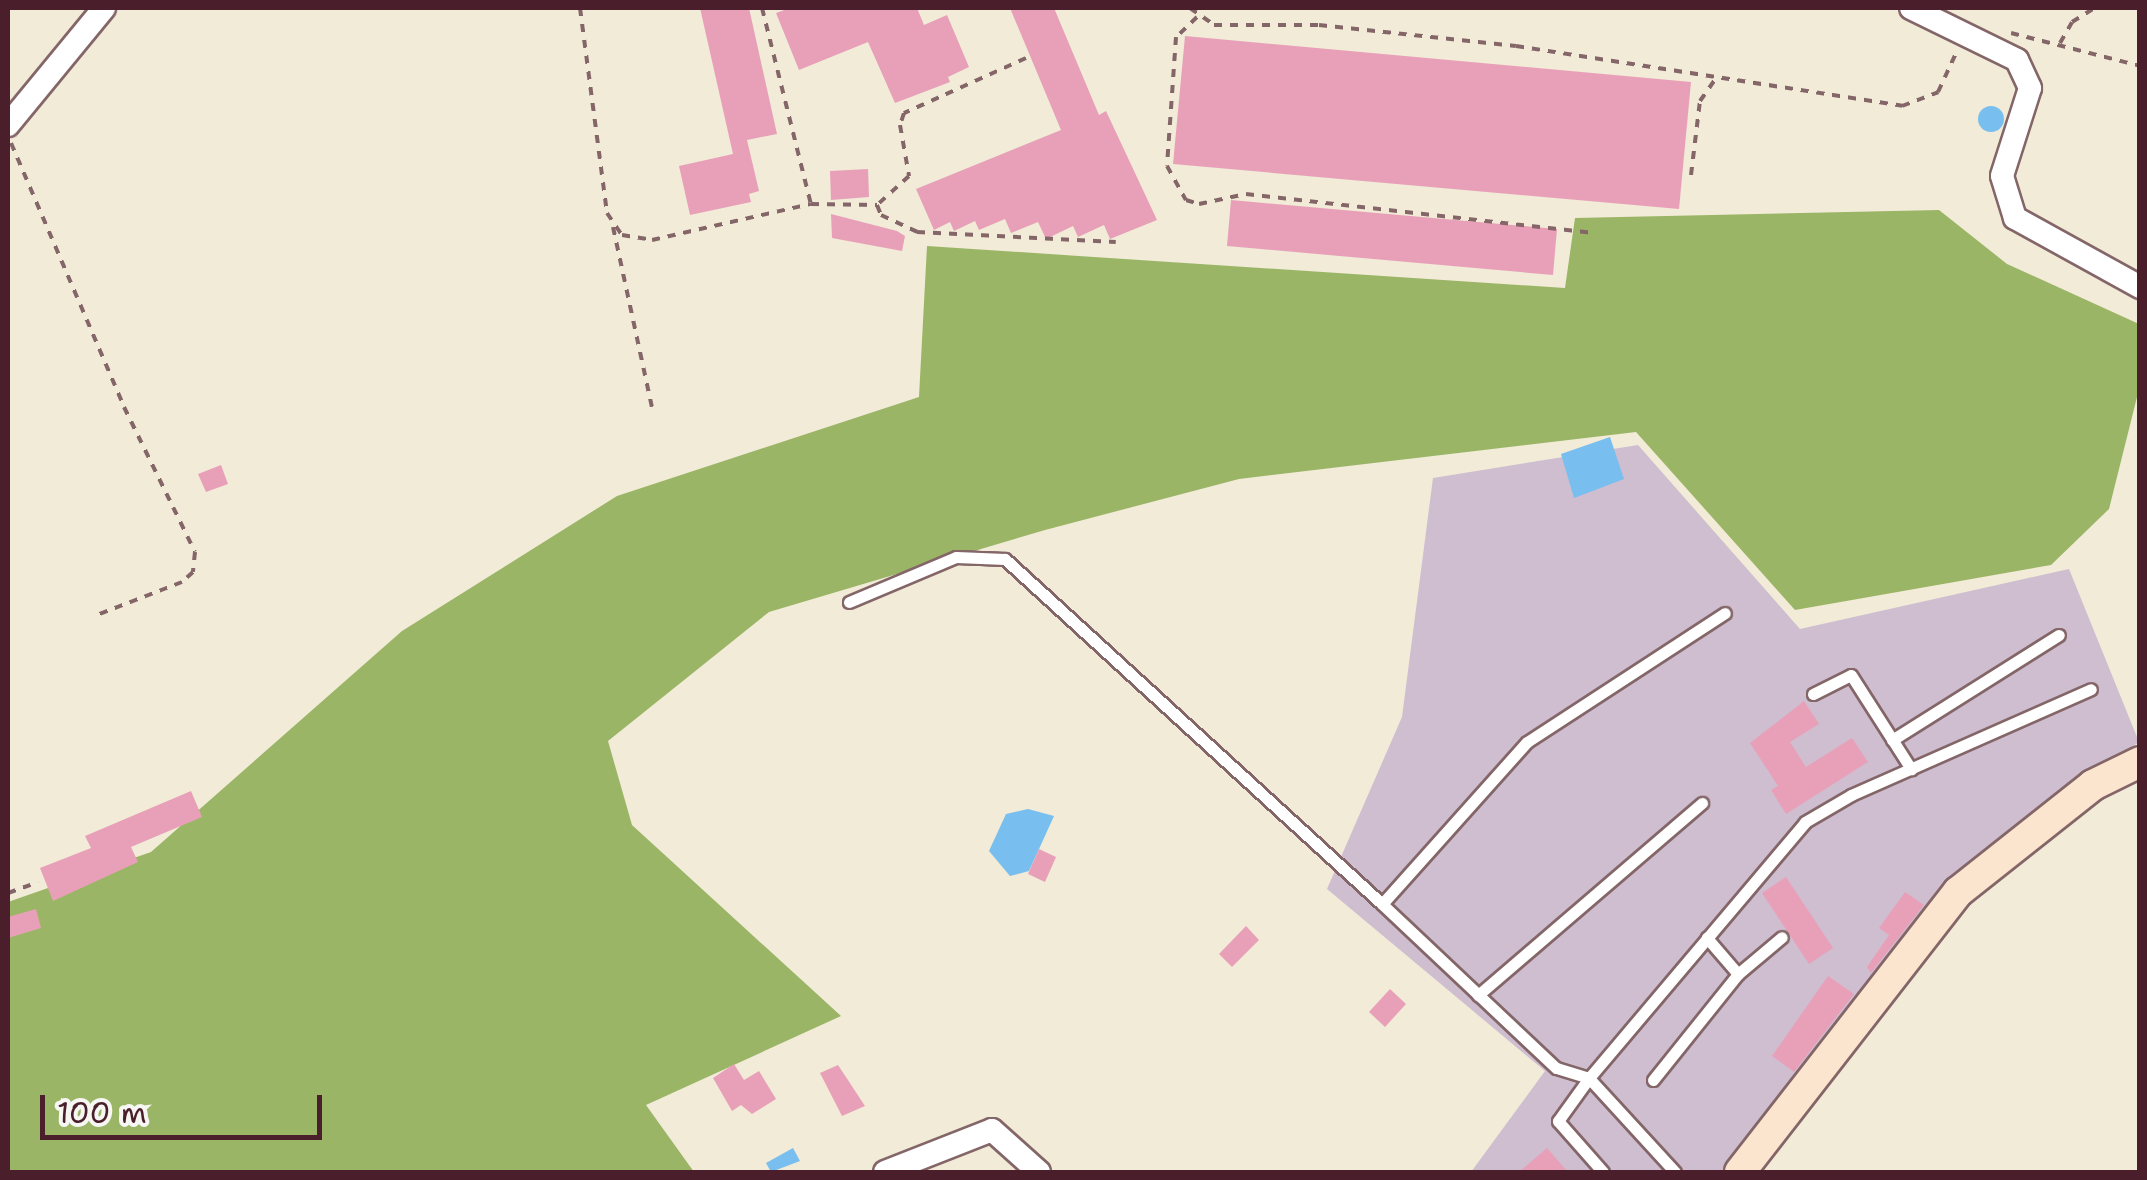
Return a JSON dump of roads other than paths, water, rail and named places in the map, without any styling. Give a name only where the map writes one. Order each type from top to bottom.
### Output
[{"type":"main road","points":[[1740,1172],[1958,892],[2094,784],[2140,762]]},
{"type":"street","points":[[8,124],[104,8]]},
{"type":"street","points":[[1911,8],[2018,60],[2030,88],[2002,176],[2014,218],[2140,287]]},
{"type":"street","points":[[885,1172],[992,1130],[1039,1172]]},
{"type":"lane","points":[[849,602],[956,557],[1005,559],[1556,1068],[1589,1078],[1675,1172]]},
{"type":"lane","points":[[1382,904],[1526,742],[1725,614]]},
{"type":"lane","points":[[1892,740],[2059,634]]},
{"type":"lane","points":[[1813,694],[1851,675],[1910,769]]},
{"type":"lane","points":[[1603,1172],[1558,1122],[1589,1078],[1805,822],[1910,769],[2091,689]]},
{"type":"lane","points":[[1478,995],[1702,803]]},
{"type":"lane","points":[[1652,1080],[1738,974],[1782,936]]},
{"type":"lane","points":[[1706,938],[1738,974]]},
{"type":"water","points":[[1991,106],[2000,110],[2004,119],[2000,128],[1991,132],[1982,128],[1978,119],[1982,110]]},
{"type":"water","points":[[1610,437],[1624,479],[1574,498],[1561,454]]},
{"type":"water","points":[[1028,809],[1054,816],[1029,871],[1010,876],[989,851],[1006,814]]},
{"type":"water","points":[[793,1148],[800,1161],[771,1172],[766,1163]]}]
